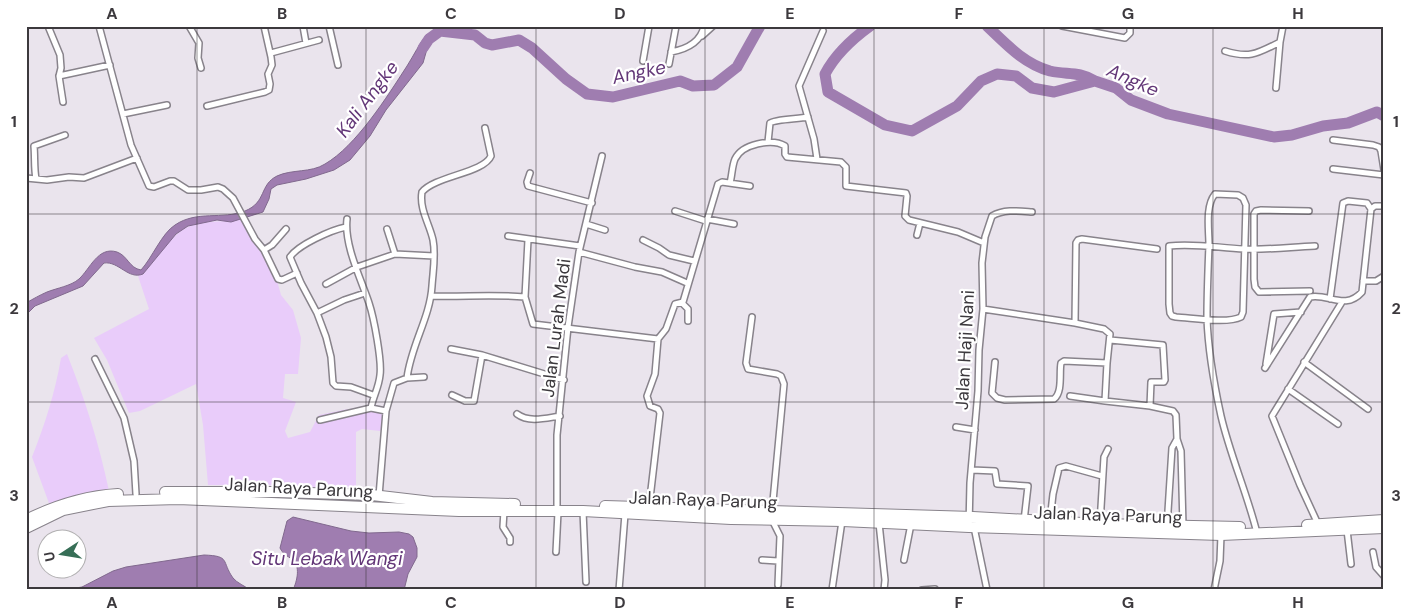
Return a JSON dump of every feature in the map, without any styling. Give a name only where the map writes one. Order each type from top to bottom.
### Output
[{"type":"highway","name":"Jalan Raya Parung","points":[[26,520],[68,502],[106,495],[181,492],[278,492],[379,496],[504,511],[650,506],[879,523],[1024,524],[1168,529]]},
{"type":"highway","name":"Jalan Raya Parung","points":[[26,528],[63,510],[108,501],[178,499],[557,509],[731,518],[771,515],[971,524]]},
{"type":"highway","name":"Jalan Raya Parung","points":[[1050,526],[1100,524],[1222,531],[1348,530],[1379,525]]},
{"type":"highway","name":"Jalan Raya Parung","points":[[1256,530],[1318,524],[1379,525]]},
{"type":"street","points":[[48,26],[60,55],[61,68],[59,76],[64,102]]},
{"type":"street","points":[[99,26],[131,145],[146,182],[151,187],[170,181],[178,182],[188,190],[218,187],[223,189],[231,195],[246,223],[264,250],[278,280],[297,273]]},
{"type":"street","points":[[189,26],[199,42],[198,58],[200,68]]},
{"type":"street","points":[[207,106],[269,90],[268,74],[272,65],[264,26]]},
{"type":"street","points":[[303,26],[306,43]]},
{"type":"street","points":[[329,26],[338,65]]},
{"type":"street","points":[[643,62],[649,26]]},
{"type":"street","points":[[668,64],[676,26]]},
{"type":"street","points":[[702,36],[704,26]]},
{"type":"street","points":[[671,52],[692,44],[713,26]]},
{"type":"street","points":[[1062,26],[1126,38],[1130,33],[1130,26]]},
{"type":"street","points":[[1276,88],[1283,26]]},
{"type":"street","points":[[817,159],[814,139],[799,86],[823,31]]},
{"type":"street","points":[[271,53],[319,40]]},
{"type":"street","points":[[1225,51],[1240,56],[1256,54],[1280,42]]},
{"type":"street","points":[[59,76],[110,65]]},
{"type":"street","points":[[123,114],[167,105]]},
{"type":"street","points":[[768,142],[770,123],[773,120],[793,120],[808,117]]},
{"type":"street","points":[[407,378],[409,364],[432,296],[434,256],[430,226],[422,202],[422,192],[431,185],[482,165],[490,158],[485,128]]},
{"type":"street","points":[[36,179],[34,146],[65,136]]},
{"type":"street","points":[[1333,140],[1373,144],[1379,147],[1381,149],[1384,170]]},
{"type":"street","points":[[730,183],[734,162],[738,155],[754,145],[768,142],[784,145],[787,157],[817,159],[844,164],[846,167],[846,186],[906,193],[905,216],[908,220],[958,232],[984,243]]},
{"type":"street","name":"Jalan Lurah Madi","points":[[556,552],[557,435],[568,327],[580,249],[602,156]]},
{"type":"street","points":[[26,178],[58,180],[69,177],[84,178],[137,158]]},
{"type":"street","points":[[1333,169],[1384,175]]},
{"type":"street","points":[[530,173],[527,182],[528,186],[592,203]]},
{"type":"street","points":[[682,303],[718,184],[722,182],[750,186]]},
{"type":"street","points":[[1256,530],[1222,417],[1213,372],[1207,319],[1208,247],[1211,198],[1215,194],[1238,195],[1244,198],[1245,201],[1244,249],[1243,312],[1241,317],[1230,321],[1207,319],[1176,317],[1171,314],[1169,246],[1208,247],[1244,249],[1255,250],[1315,246]]},
{"type":"street","points":[[1300,312],[1276,313],[1273,316],[1265,368],[1310,297],[1318,296],[1330,299],[1342,302],[1358,296],[1362,292],[1371,209],[1366,203],[1348,201],[1343,203],[1330,299]]},
{"type":"street","points":[[1371,209],[1375,206],[1384,206]]},
{"type":"street","points":[[1309,211],[1256,211],[1254,214],[1255,287],[1258,292],[1310,291]]},
{"type":"street","points":[[675,212],[734,224]]},
{"type":"street","name":"Jalan Haji Nani","points":[[987,590],[971,524],[972,470],[983,310],[982,263],[984,243],[992,216],[998,212],[1032,212]]},
{"type":"street","points":[[347,219],[346,227],[349,246],[371,309],[375,329],[380,371],[371,408]]},
{"type":"street","points":[[917,235],[920,223]]},
{"type":"street","points":[[586,224],[605,230]]},
{"type":"street","points":[[346,227],[335,229],[290,255],[317,313],[330,349],[332,380],[334,384],[373,395]]},
{"type":"street","points":[[264,250],[272,245],[286,229]]},
{"type":"street","points":[[387,229],[395,254]]},
{"type":"street","points":[[508,236],[580,249],[635,267],[662,272],[688,283]]},
{"type":"street","points":[[528,240],[525,297],[533,324],[658,338]]},
{"type":"street","points":[[643,240],[668,255],[694,261]]},
{"type":"street","points":[[1075,323],[1076,243],[1078,240],[1156,249]]},
{"type":"street","points":[[326,284],[357,267],[395,254],[434,256]]},
{"type":"street","points":[[1363,281],[1376,281],[1384,276]]},
{"type":"street","points":[[317,313],[344,300],[365,293]]},
{"type":"street","points":[[432,296],[495,295],[525,297]]},
{"type":"street","points":[[1318,524],[1300,486],[1272,416],[1342,302]]},
{"type":"street","points":[[650,506],[660,414],[658,409],[650,406],[647,396],[656,374],[658,338],[666,329],[675,304],[682,303],[688,308],[688,321]]},
{"type":"street","points":[[572,305],[580,307]]},
{"type":"street","points":[[983,310],[1075,323],[1108,331],[1110,340],[1105,401]]},
{"type":"street","points":[[752,317],[746,368],[777,374],[781,376],[784,384],[771,515],[780,536],[778,586]]},
{"type":"street","points":[[1110,340],[1163,345],[1165,380],[1164,382],[1151,382],[1150,406]]},
{"type":"street","points":[[451,348],[482,355],[564,380]]},
{"type":"street","points":[[452,395],[465,400],[474,400],[482,355]]},
{"type":"street","points":[[95,359],[124,418],[132,450],[136,494]]},
{"type":"street","points":[[994,362],[992,393],[997,398],[1005,400],[1054,399],[1058,396],[1059,390],[1060,363],[1064,361],[1107,363]]},
{"type":"street","points":[[1304,362],[1368,409]]},
{"type":"street","points":[[379,496],[386,411],[394,383],[407,378],[424,377]]},
{"type":"street","points":[[1288,389],[1338,424]]},
{"type":"street","points":[[1070,396],[1169,408],[1175,412],[1177,439],[1181,451],[1183,530]]},
{"type":"street","points":[[320,420],[371,408],[386,411]]},
{"type":"street","points":[[517,414],[529,420],[560,416]]},
{"type":"street","points":[[956,427],[975,430]]},
{"type":"street","points":[[1168,529],[1172,448],[1177,439]]},
{"type":"street","points":[[1100,524],[1104,457],[1108,449]]},
{"type":"street","points":[[1171,462],[1180,464]]},
{"type":"street","points":[[1050,526],[1053,494],[1060,466],[1102,476]]},
{"type":"street","points":[[972,470],[995,472],[997,484],[1028,486],[1024,524]]},
{"type":"street","points":[[504,511],[503,527],[510,542]]},
{"type":"street","points":[[583,511],[586,582]]},
{"type":"street","points":[[619,590],[625,514]]},
{"type":"street","points":[[832,590],[843,521]]},
{"type":"street","points":[[879,523],[884,590]]},
{"type":"street","points":[[904,560],[911,524]]},
{"type":"street","points":[[1348,530],[1351,564]]},
{"type":"street","points":[[1214,590],[1220,561],[1222,531]]},
{"type":"street","points":[[1373,552],[1376,567],[1384,576]]},
{"type":"street","points":[[762,560],[778,561]]},
{"type":"street","points":[[922,590],[935,589]]},
{"type":"shaded area","points":[[242,218],[261,247],[276,277],[281,295],[293,310],[301,338],[298,374],[285,374],[283,398],[296,402],[285,431],[288,438],[310,432],[319,415],[358,408],[382,411],[383,424],[380,431],[362,429],[356,432],[356,491],[268,485],[208,485],[203,425],[196,384],[140,411],[129,413],[107,360],[94,338],[149,309],[138,276],[143,274],[168,243],[182,230],[200,223]]},
{"type":"shaded area","points":[[67,354],[91,422],[109,491],[50,506],[32,457],[49,408],[61,358]]},
{"type":"water","points":[[427,34],[434,40],[427,49],[423,63],[386,110],[370,136],[350,160],[334,170],[306,179],[277,185],[271,189],[263,212],[231,222],[217,220],[188,226],[176,234],[143,274],[133,275],[114,265],[104,263],[83,286],[35,306],[26,315],[26,303],[47,292],[76,281],[105,252],[110,251],[121,254],[134,267],[141,270],[170,229],[183,220],[201,216],[236,214],[245,211],[257,203],[268,184],[277,176],[320,167],[337,156],[370,120]]},
{"type":"water","name":"Situ Lebak Wangi","points":[[293,517],[351,531],[409,534],[413,537],[417,548],[417,557],[408,574],[404,590],[293,590],[297,578],[297,566],[280,548],[287,521]]},
{"type":"water","name":"Situ Lebak Wangi","points":[[204,555],[222,558],[233,578],[250,590],[64,590],[82,587],[113,571],[126,567]]},
{"type":"waterway","name":"Angke","points":[[423,48],[429,39],[440,31],[475,35],[485,43],[492,45],[519,40],[532,48],[566,79],[587,94],[613,97],[680,81],[693,86],[714,85],[737,67],[760,26]]},
{"type":"waterway","name":"Angke","points":[[870,26],[844,48],[829,67],[825,74],[828,92],[885,125],[912,131],[957,106],[981,81],[997,74],[1016,76],[1032,88],[1054,92],[1095,81],[1116,88],[1131,100],[1168,114],[1274,137],[1292,135],[1323,126],[1348,123],[1377,112],[1384,116]]},
{"type":"waterway","points":[[987,26],[1016,53],[1032,64],[1050,71],[1078,74],[1095,81]]},
{"type":"water label","name":"Kali Angke","points":[[367,99]]}]
